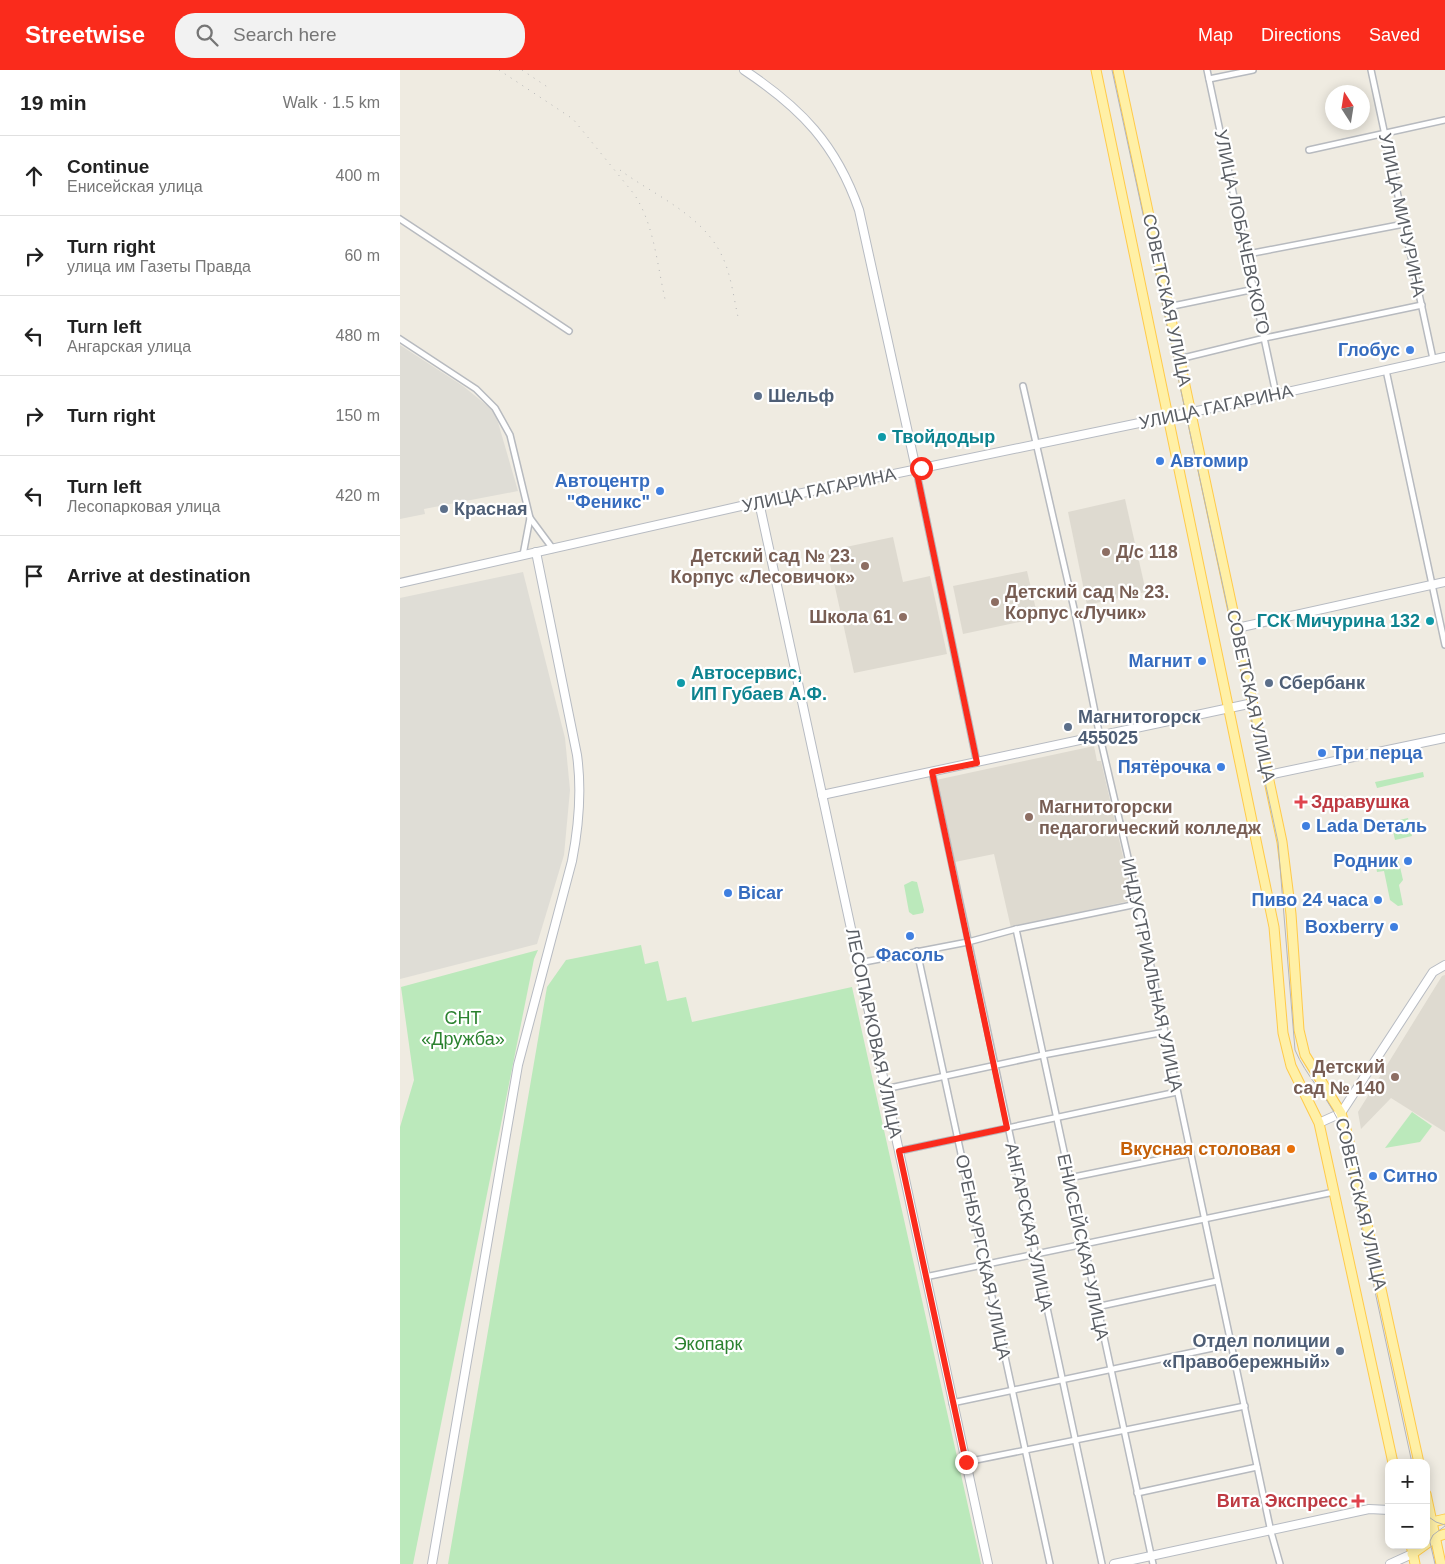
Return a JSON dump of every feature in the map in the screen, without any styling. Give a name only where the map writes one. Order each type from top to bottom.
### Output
[{"type":"main road","points":[[744,70],[805,117],[830,148],[852,190],[859,210],[916,469]]},
{"type":"main road","name":"СОВЕТСКАЯ УЛИЦА","points":[[1096,70],[1274,927],[1283,1033],[1291,1066],[1319,1123],[1392,1459]]},
{"type":"main road","name":"СОВЕТСКАЯ УЛИЦА","points":[[1118,70],[1283,849],[1299,1030],[1305,1055],[1341,1113],[1418,1459]]},
{"type":"main road","name":"УЛИЦА ГАГАРИНА","points":[[400,583],[759,502],[1276,394],[1445,356]]},
{"type":"main road","name":"ЛЕСОПАРКОВАЯ УЛИЦА","points":[[759,502],[988,1564]]},
{"type":"main road","points":[[432,1564],[518,1065],[572,861],[578,830],[580,774],[536,552]]},
{"type":"main road","points":[[1236,628],[1445,582]]},
{"type":"main road","points":[[822,796],[1100,738],[1253,703]]},
{"type":"main road","points":[[1268,775],[1445,738]]},
{"type":"main road","points":[[1319,1123],[1341,1113],[1433,972],[1445,965]]},
{"type":"main road","points":[[1114,1564],[1152,1560],[1368,1509],[1385,1510]]},
{"type":"main road","points":[[1430,1520],[1445,1519]]},
{"type":"main road","points":[[1430,1522],[1436,1537],[1441,1564]]},
{"type":"main road","points":[[1390,1564],[1436,1537],[1445,1534]]},
{"type":"main road","points":[[1414,1550],[1415,1564]]},
{"type":"street","name":"УЛИЦА ЛОБАЧЕВСКОГО","points":[[1207,70],[1248,254],[1276,394]]},
{"type":"street","points":[[1209,79],[1253,70]]},
{"type":"street","name":"УЛИЦА МИЧУРИНА","points":[[1371,70],[1433,359]]},
{"type":"street","points":[[1309,150],[1385,135],[1445,120]]},
{"type":"street","points":[[400,219],[569,331]]},
{"type":"street","points":[[1248,254],[1404,224]]},
{"type":"street","points":[[1168,307],[1255,289]]},
{"type":"street","points":[[1179,359],[1264,338],[1422,305]]},
{"type":"street","points":[[400,339],[476,389],[494,408],[510,435],[530,518],[553,549]]},
{"type":"street","points":[[1386,370],[1445,645]]},
{"type":"street","name":"ИНДУСТРИАЛЬНАЯ УЛИЦА","points":[[1024,386],[1075,613],[1100,738],[1165,1032],[1271,1532],[1280,1564]]},
{"type":"street","points":[[916,469],[977,763]]},
{"type":"street","points":[[523,555],[530,518]]},
{"type":"street","name":"АНГАРСКАЯ УЛИЦА","points":[[932,772],[1102,1564]]},
{"type":"street","points":[[859,963],[968,942],[1016,929],[1137,904]]},
{"type":"street","name":"ЕНИСЕЙСКАЯ УЛИЦА","points":[[1016,929],[1122,1431],[1152,1560]]},
{"type":"street","name":"ОРЕНБУРГСКАЯ УЛИЦА","points":[[917,951],[1024,1452],[1050,1564]]},
{"type":"street","points":[[885,1089],[1043,1055],[1165,1032]]},
{"type":"street","points":[[899,1151],[1177,1092]]},
{"type":"street","points":[[1069,1178],[1191,1153]]},
{"type":"street","points":[[926,1277],[1082,1242],[1334,1192]]},
{"type":"street","points":[[1096,1307],[1218,1281]]},
{"type":"street","points":[[952,1403],[1011,1389],[1232,1344]]},
{"type":"street","points":[[966,1462],[1024,1452],[1245,1406]]},
{"type":"street","points":[[1137,1493],[1257,1467]]},
{"type":"shaded area","points":[[400,345],[463,386],[495,412],[518,491],[424,509],[425,514],[400,519]]},
{"type":"shaded area","name":"Д/с 118","points":[[1125,499],[1146,592],[1087,605],[1068,512]]},
{"type":"shaded area","points":[[893,537],[903,582],[930,576],[947,654],[854,673],[827,551]]},
{"type":"shaded area","name":"Детский сад № 23. Корпус «Лучик»","points":[[1027,571],[1038,618],[963,634],[953,586]]},
{"type":"shaded area","points":[[523,572],[565,738],[570,790],[564,855],[537,944],[400,979],[400,598]]},
{"type":"shaded area","name":"Магнитогорски педагогический колледж","points":[[1094,746],[1097,761],[1101,761],[1133,900],[1011,928],[994,854],[955,862],[936,780]]},
{"type":"shaded area","points":[[1445,975],[1445,1132],[1391,1098],[1361,1129],[1358,1112],[1442,976]]},
{"type":"green space","points":[[1423,772],[1424,777],[1377,788],[1375,782]]},
{"type":"green space","points":[[1408,818],[1412,836],[1395,840],[1391,822]]},
{"type":"green space","points":[[1398,858],[1403,880],[1399,885],[1403,905],[1398,906],[1390,900],[1384,871],[1377,872],[1376,866],[1388,864],[1388,860]]},
{"type":"green space","points":[[912,881],[917,882],[924,910],[923,913],[913,915],[909,912],[904,885]]},
{"type":"green space","name":"Экопарк","points":[[641,945],[645,964],[658,961],[667,1001],[686,997],[692,1022],[852,987],[981,1564],[448,1564],[547,987],[566,960]]},
{"type":"green space","name":"СНТ «Дружба»","points":[[538,950],[534,959],[413,1564],[400,1564],[400,1127],[414,1080],[401,987]]},
{"type":"green space","points":[[1412,1112],[1432,1126],[1420,1142],[1385,1148]]},
{"type":"tram line","points":[[1112,70],[1278,842],[1295,1050],[1338,1120],[1411,1459]]},
{"type":"tram line","points":[[1430,1518],[1445,1525]]},
{"type":"tram line","points":[[1430,1541],[1433,1535],[1445,1526]]},
{"type":"tram line","points":[[1430,1542],[1435,1564]]},
{"type":"railway","points":[[499,70],[573,119],[634,194],[641,206],[650,231],[665,299]]},
{"type":"railway","points":[[522,70],[549,88]]},
{"type":"railway","points":[[620,170],[678,208],[704,230],[715,243],[729,273],[739,321]]},
{"type":"place","name":"Глобус","points":[[1410,350]]},
{"type":"place","name":"Шельф","points":[[758,396]]},
{"type":"place","name":"Твойдодыр","points":[[882,437]]},
{"type":"place","name":"Автомир","points":[[1160,461]]},
{"type":"place","name":"Автоцентр \"Феникс\"","points":[[660,491]]},
{"type":"place","name":"Красная","points":[[444,509]]},
{"type":"place","name":"Д/с 118","points":[[1106,552]]},
{"type":"place","name":"Детский сад № 23. Корпус «Лесовичок»","points":[[865,566]]},
{"type":"place","name":"Детский сад № 23. Корпус «Лучик»","points":[[995,602]]},
{"type":"place","name":"Школа 61","points":[[903,617]]},
{"type":"place","name":"ГСК Мичурина 132","points":[[1430,621]]},
{"type":"place","name":"Магнит","points":[[1202,661]]},
{"type":"place","name":"Автосервис, ИП Губаев А.Ф.","points":[[681,683]]},
{"type":"place","name":"Сбербанк","points":[[1269,683]]},
{"type":"place","name":"Магнитогорск 455025","points":[[1068,727]]},
{"type":"place","name":"Три перца","points":[[1322,753]]},
{"type":"place","name":"Пятёрочка","points":[[1221,767]]},
{"type":"place","name":"Здравушка","points":[[1301,802]]},
{"type":"place","name":"Магнитогорски педагогический колледж","points":[[1029,817]]},
{"type":"place","name":"Lada Dеталь","points":[[1306,826]]},
{"type":"place","name":"Родник","points":[[1408,861]]},
{"type":"place","name":"Bicar","points":[[728,893]]},
{"type":"place","name":"Пиво 24 часа","points":[[1378,900]]},
{"type":"place","name":"Boxberry","points":[[1394,927]]},
{"type":"place","name":"Фасоль","points":[[910,936]]},
{"type":"place","name":"Детский сад № 140","points":[[1395,1077]]},
{"type":"place","name":"Вкусная столовая","points":[[1291,1149]]},
{"type":"place","name":"Ситно","points":[[1373,1176]]},
{"type":"place","name":"Отдел полиции «Правобережный»","points":[[1340,1351]]},
{"type":"place","name":"Вита Экспресс","points":[[1358,1501]]},
{"type":"route","points":[[921,468],[916,469],[977,763],[932,772],[1007,1128],[899,1151],[966,1462]]}]
